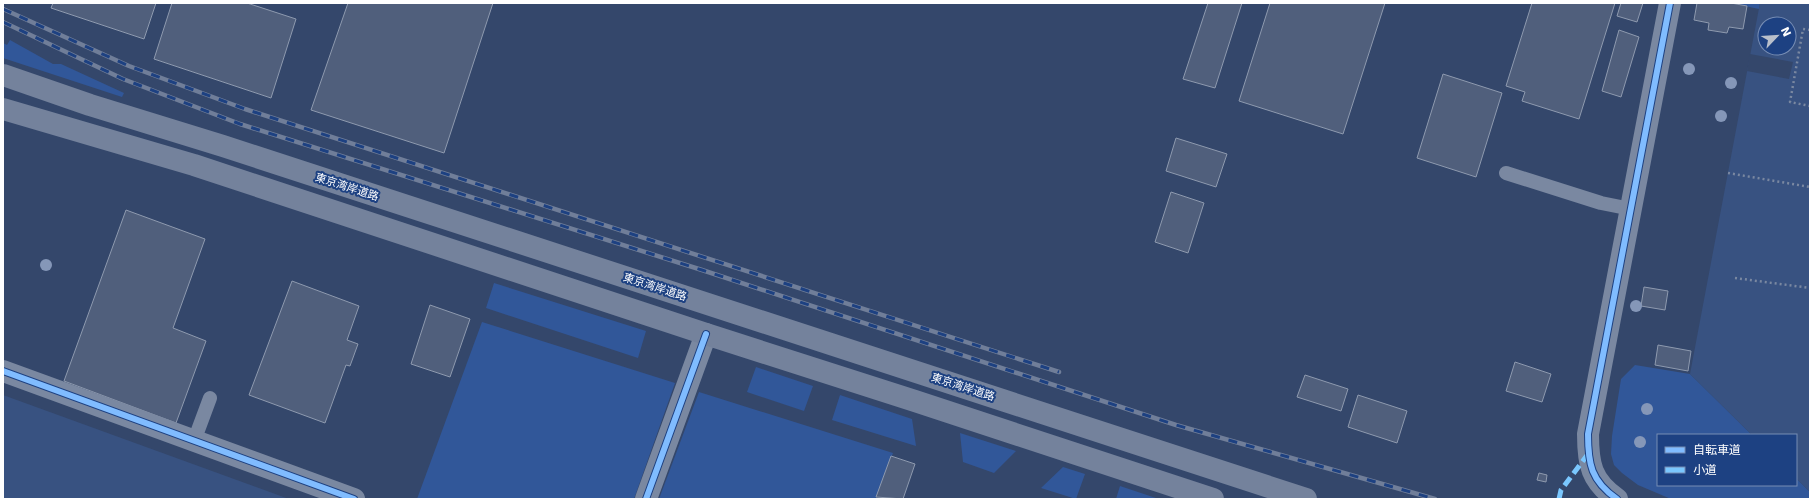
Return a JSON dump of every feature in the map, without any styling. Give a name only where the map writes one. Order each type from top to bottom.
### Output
[{"type":"highway","name":"東京湾岸道路","points":[[3,75],[90,105],[223,146],[1306,499]]},
{"type":"highway","points":[[3,109],[201,167],[706,334],[1213,499]]},
{"type":"street","points":[[1617,499],[1606,491],[1590,468],[1588,434],[1670,3]]},
{"type":"street","points":[[646,499],[706,334]]},
{"type":"street","points":[[3,371],[354,499]]},
{"type":"lane","points":[[1506,173],[1601,203],[1631,208]]},
{"type":"lane","points":[[194,441],[210,398]]},
{"type":"path","points":[[1810,30],[1803,29],[1790,102],[1810,106]]},
{"type":"path","points":[[1728,173],[1810,187]]},
{"type":"path","points":[[1735,278],[1810,288]]},
{"type":"shaded area","points":[[1731,3],[1760,3],[1759,9]]},
{"type":"shaded area","points":[[1760,3],[1810,3],[1810,492],[1797,479],[1797,434],[1751,434],[1690,374],[1757,19],[1757,56],[1797,56],[1797,16],[1758,16]]},
{"type":"shaded area","points":[[10,40],[53,64],[61,64],[124,93],[122,97],[3,58],[3,43],[7,45]]},
{"type":"shaded area","points":[[494,283],[646,331],[638,358],[486,308]]},
{"type":"shaded area","points":[[482,322],[675,383],[634,499],[417,499]]},
{"type":"shaded area","points":[[1635,365],[1690,374],[1751,434],[1657,434],[1657,486],[1797,486],[1797,479],[1810,492],[1810,499],[1671,499],[1638,485],[1614,465],[1611,454],[1612,436],[1621,379]]},
{"type":"shaded area","points":[[756,367],[813,386],[804,411],[747,392]]},
{"type":"shaded area","points":[[699,392],[893,453],[876,499],[659,499]]},
{"type":"shaded area","points":[[3,395],[289,499],[3,499]]},
{"type":"shaded area","points":[[840,395],[912,419],[916,446],[832,420]]},
{"type":"shaded area","points":[[960,433],[1016,451],[994,473],[963,462]]},
{"type":"shaded area","points":[[1063,467],[1085,474],[1076,499],[1041,488]]},
{"type":"shaded area","points":[[1120,486],[1159,499],[1116,499]]},
{"type":"pier","points":[[1750,54],[1793,62],[1789,79],[1747,71]]},
{"type":"building","points":[[53,3],[156,3],[144,39],[51,8]]},
{"type":"building","points":[[172,3],[247,3],[296,19],[271,98],[154,59]]},
{"type":"building","points":[[348,3],[493,3],[444,153],[311,110]]},
{"type":"building","points":[[1208,3],[1242,3],[1215,88],[1183,79]]},
{"type":"building","points":[[1270,3],[1385,3],[1343,134],[1239,101]]},
{"type":"building","points":[[1532,3],[1615,3],[1579,119],[1522,101],[1525,92],[1506,86]]},
{"type":"building","points":[[1621,3],[1643,3],[1637,22],[1617,16]]},
{"type":"building","points":[[1697,3],[1731,3],[1747,6],[1743,29],[1729,27],[1727,33],[1708,30],[1709,23],[1694,20]]},
{"type":"building","points":[[1619,30],[1639,37],[1621,97],[1602,91]]},
{"type":"building","points":[[1443,74],[1502,93],[1476,177],[1417,158]]},
{"type":"building","points":[[1176,138],[1227,154],[1216,187],[1166,171]]},
{"type":"building","points":[[1171,192],[1204,203],[1188,253],[1155,242]]},
{"type":"building","points":[[126,210],[205,239],[173,328],[206,341],[176,423],[64,381]]},
{"type":"building","points":[[292,281],[359,306],[347,340],[358,344],[350,366],[346,365],[325,423],[249,395]]},
{"type":"building","points":[[1644,287],[1668,291],[1665,310],[1641,306]]},
{"type":"building","points":[[430,305],[470,319],[450,377],[411,364]]},
{"type":"building","points":[[1658,345],[1691,351],[1688,371],[1655,365]]},
{"type":"building","points":[[1515,362],[1551,374],[1542,402],[1506,391]]},
{"type":"building","points":[[1305,375],[1348,389],[1341,411],[1297,397]]},
{"type":"building","points":[[1358,395],[1407,411],[1397,443],[1348,427]]},
{"type":"building","points":[[891,456],[915,464],[903,499],[876,497]]},
{"type":"building","points":[[1539,473],[1547,475],[1546,482],[1537,480]]},
{"type":"railway","points":[[3,9],[129,66],[245,109],[1059,372]]},
{"type":"railway","points":[[3,22],[123,79],[240,124],[702,270],[1176,425],[1435,499]]},
{"type":"marked path","points":[[1559,499],[1561,490],[1588,454]]},
{"type":"cycle path","points":[[1617,499],[1608,492],[1596,478],[1590,463],[1588,434],[1670,3]]},
{"type":"cycle path","points":[[646,499],[706,334]]},
{"type":"cycle path","points":[[3,371],[354,499]]}]
